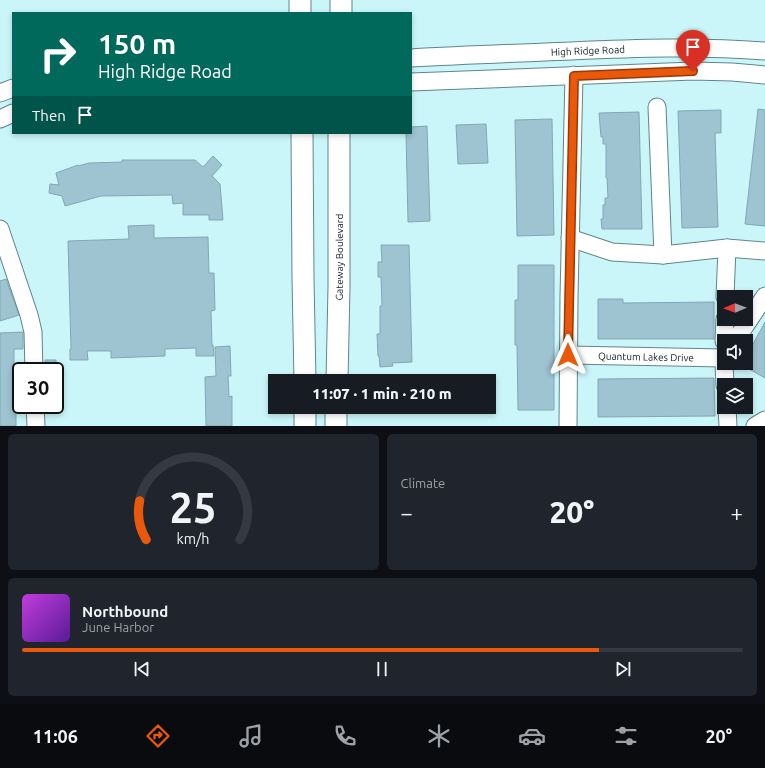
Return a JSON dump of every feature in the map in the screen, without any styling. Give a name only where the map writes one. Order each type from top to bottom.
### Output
[{"type":"main road","points":[[300,0],[300,12]]},
{"type":"main road","points":[[341,0],[341,12]]},
{"type":"main road","points":[[302,134],[303,278],[307,374]]},
{"type":"main road","name":"Gateway Boulevard","points":[[336,374],[339,287],[339,134]]},
{"type":"main road","points":[[305,414],[305,426]]},
{"type":"main road","points":[[336,414],[336,426]]},
{"type":"street","name":"High Ridge Road","points":[[412,58],[502,53],[657,48],[736,48],[765,51]]},
{"type":"street","points":[[657,48],[657,72]]},
{"type":"street","points":[[412,82],[657,72],[725,72],[765,75]]},
{"type":"street","points":[[568,426],[570,238],[574,76]]},
{"type":"street","points":[[0,94],[12,88]]},
{"type":"street","points":[[657,107],[664,255]]},
{"type":"street","points":[[0,119],[12,114]]},
{"type":"street","points":[[0,229],[29,315],[33,332],[34,362]]},
{"type":"street","points":[[570,238],[612,252],[664,255],[727,248],[765,251]]},
{"type":"street","points":[[725,290],[727,248]]},
{"type":"street","points":[[740,334],[765,296]]},
{"type":"street","name":"Quantum Lakes Drive","points":[[568,355],[717,358]]},
{"type":"street","points":[[35,414],[36,426]]},
{"type":"street","points":[[727,414],[728,426]]},
{"type":"street","points":[[755,426],[765,420]]},
{"type":"building","points":[[758,109],[765,110],[765,226],[745,224]]},
{"type":"building","points":[[721,110],[721,133],[715,133],[718,227],[682,228],[678,111]]},
{"type":"building","points":[[639,112],[642,229],[602,229],[601,219],[603,219],[603,205],[605,205],[605,198],[608,198],[606,178],[606,144],[603,144],[603,137],[601,137],[599,113]]},
{"type":"building","points":[[552,119],[554,235],[517,236],[515,120]]},
{"type":"building","points":[[486,124],[488,163],[458,164],[456,125]]},
{"type":"building","points":[[427,126],[430,221],[408,222],[406,134],[412,134],[412,127]]},
{"type":"building","points":[[213,156],[222,165],[212,176],[220,184],[223,220],[209,220],[209,215],[183,215],[183,203],[173,204],[172,195],[101,196],[65,206],[62,196],[49,193],[50,184],[59,185],[56,173],[78,165],[89,163],[122,162],[122,160],[195,160],[203,167]]},
{"type":"building","points":[[154,225],[154,238],[208,237],[209,273],[214,273],[215,310],[211,311],[212,345],[214,356],[196,356],[196,348],[165,349],[165,356],[111,358],[111,351],[87,351],[88,360],[70,360],[68,241],[129,239],[128,226]]},
{"type":"building","points":[[381,245],[409,245],[412,362],[392,363],[393,366],[380,367],[377,334],[380,334],[380,306],[382,306],[381,277],[378,277],[378,262],[382,262]]},
{"type":"building","points":[[518,265],[554,265],[554,410],[518,410],[517,345],[515,345],[515,300],[518,300]]},
{"type":"building","points":[[6,279],[19,315],[0,321],[0,281]]},
{"type":"building","points":[[598,299],[623,299],[623,303],[714,302],[714,339],[598,339]]},
{"type":"building","points":[[765,322],[765,378],[751,370],[753,370],[753,344]]},
{"type":"building","points":[[23,332],[23,349],[14,349],[14,362],[12,362],[12,414],[16,414],[16,426],[0,426],[0,333]]},
{"type":"building","points":[[230,346],[231,376],[228,376],[229,397],[232,396],[232,426],[206,426],[205,377],[216,376],[215,347]]},
{"type":"building","points":[[45,360],[56,360],[56,362],[45,362]]},
{"type":"building","points":[[714,378],[715,416],[598,417],[598,379]]},
{"type":"route","points":[[568,355],[568,297],[574,76],[693,71]]}]
